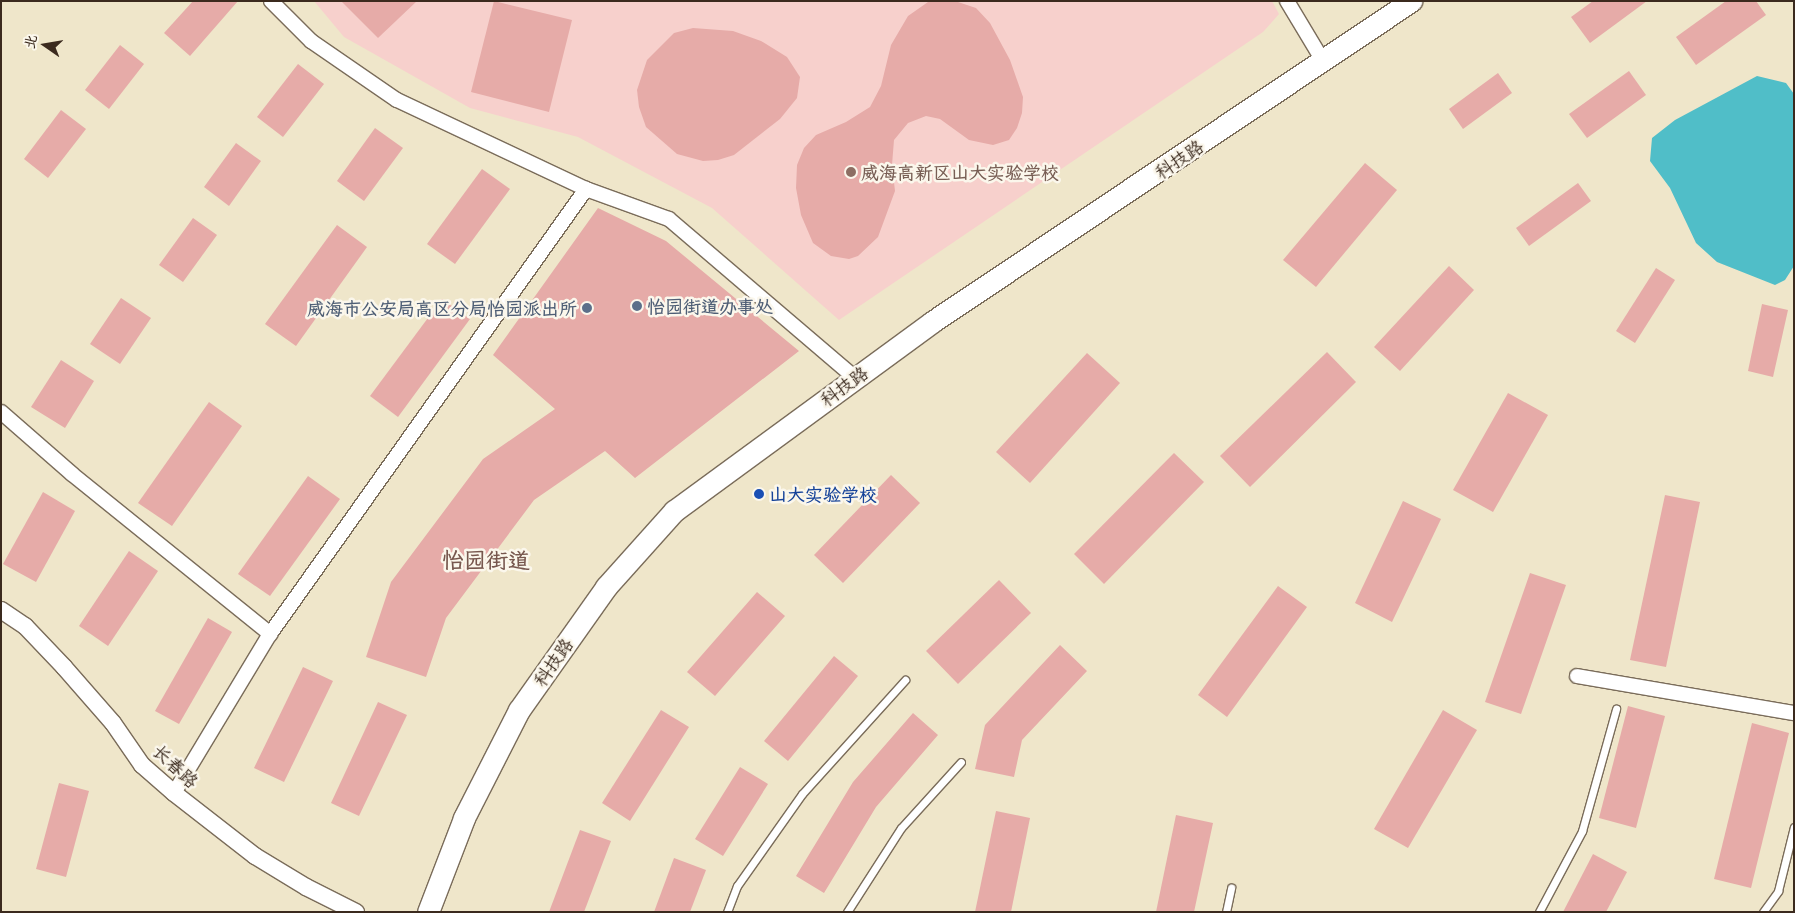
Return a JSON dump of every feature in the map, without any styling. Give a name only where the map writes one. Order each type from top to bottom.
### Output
[{"type":"main road","name":"科技路","points":[[428,912],[464,818],[519,710],[606,587],[674,511],[932,322],[1410,1]]},
{"type":"street","points":[[271,1],[311,41],[398,100],[586,189],[669,219],[855,378]]},
{"type":"street","points":[[1287,1],[1323,61]]},
{"type":"street","points":[[174,793],[270,634],[586,189]]},
{"type":"street","points":[[1,412],[72,474],[270,634]]},
{"type":"street","name":"长春路","points":[[1,610],[25,626],[64,667],[113,723],[142,765],[174,793],[254,856],[306,887],[356,912]]},
{"type":"street","points":[[1577,676],[1794,713]]},
{"type":"lane","points":[[727,912],[738,886],[802,794],[905,680]]},
{"type":"lane","points":[[1539,912],[1582,831],[1616,709]]},
{"type":"lane","points":[[847,912],[901,828],[961,762]]},
{"type":"lane","points":[[1763,912],[1778,891],[1794,827]]},
{"type":"lane","points":[[1226,912],[1230,888]]},
{"type":"shaded area","name":"威海高新区山大实验学校","points":[[314,1],[1272,1],[1279,14],[1263,32],[839,320],[712,208],[578,137],[470,108],[344,37]]},
{"type":"water","points":[[1757,76],[1786,83],[1794,94],[1794,266],[1785,280],[1775,285],[1717,262],[1696,243],[1670,188],[1650,161],[1652,138],[1675,120]]},
{"type":"building","points":[[193,1],[238,1],[190,56],[164,33]]},
{"type":"building","points":[[341,1],[417,1],[378,38]]},
{"type":"building","points":[[494,1],[572,20],[549,112],[471,92]]},
{"type":"building","points":[[955,1],[976,8],[990,23],[1010,60],[1023,97],[1022,113],[1017,128],[1009,140],[993,145],[969,140],[940,119],[926,116],[908,123],[894,140],[892,165],[895,191],[878,237],[858,256],[849,259],[831,256],[813,243],[801,215],[796,188],[797,165],[804,148],[816,135],[846,122],[870,107],[881,86],[891,45],[908,16],[928,2]]},
{"type":"building","points":[[1593,1],[1647,1],[1590,43],[1571,17]]},
{"type":"building","points":[[1726,1],[1756,1],[1766,15],[1696,65],[1676,37]]},
{"type":"building","points":[[693,28],[733,31],[761,41],[787,57],[800,77],[797,98],[780,119],[734,155],[718,160],[703,161],[677,154],[646,127],[639,107],[637,90],[647,60],[674,33]]},
{"type":"building","points":[[120,45],[144,64],[109,109],[85,90]]},
{"type":"building","points":[[298,64],[324,84],[283,137],[257,117]]},
{"type":"building","points":[[1629,71],[1646,95],[1587,138],[1569,114]]},
{"type":"building","points":[[1498,73],[1512,93],[1463,129],[1449,109]]},
{"type":"building","points":[[61,110],[86,129],[48,178],[24,159]]},
{"type":"building","points":[[375,128],[403,148],[364,201],[337,181]]},
{"type":"building","points":[[236,143],[261,161],[229,206],[204,187]]},
{"type":"building","points":[[1365,163],[1397,190],[1316,287],[1283,260]]},
{"type":"building","points":[[482,169],[510,189],[455,264],[427,244]]},
{"type":"building","points":[[1578,183],[1591,201],[1529,246],[1516,228]]},
{"type":"building","name":"怡园街道办事处","points":[[598,208],[666,241],[799,351],[635,478],[605,451],[534,500],[446,618],[426,677],[366,657],[391,582],[483,459],[555,409],[493,355]]},
{"type":"building","points":[[193,218],[217,235],[183,282],[159,265]]},
{"type":"building","points":[[337,225],[367,247],[296,346],[265,324]]},
{"type":"building","points":[[1449,266],[1474,290],[1400,371],[1374,347]]},
{"type":"building","points":[[1656,268],[1675,280],[1635,343],[1616,331]]},
{"type":"building","points":[[121,298],[151,318],[120,364],[90,344]]},
{"type":"building","points":[[442,299],[470,319],[398,417],[370,396]]},
{"type":"building","points":[[1762,304],[1788,310],[1773,377],[1748,371]]},
{"type":"building","points":[[1327,352],[1356,382],[1250,487],[1220,456]]},
{"type":"building","points":[[1087,353],[1120,383],[1030,483],[996,452]]},
{"type":"building","points":[[61,360],[94,381],[65,428],[31,407]]},
{"type":"building","points":[[1508,393],[1548,415],[1493,512],[1453,490]]},
{"type":"building","points":[[209,402],[242,426],[172,526],[138,503]]},
{"type":"building","points":[[1174,453],[1204,482],[1104,584],[1074,554]]},
{"type":"building","points":[[891,475],[920,503],[843,583],[814,555]]},
{"type":"building","points":[[308,476],[340,499],[270,596],[238,574]]},
{"type":"building","points":[[43,492],[75,511],[36,582],[3,564]]},
{"type":"building","points":[[1665,495],[1700,502],[1666,667],[1630,660]]},
{"type":"building","points":[[1403,501],[1441,519],[1392,622],[1355,603]]},
{"type":"building","points":[[129,551],[158,571],[108,646],[79,626]]},
{"type":"building","points":[[1530,573],[1566,585],[1521,714],[1485,702]]},
{"type":"building","points":[[999,580],[1031,613],[958,684],[926,651]]},
{"type":"building","points":[[1278,586],[1307,607],[1227,717],[1198,695]]},
{"type":"building","points":[[757,592],[785,616],[715,696],[687,672]]},
{"type":"building","points":[[208,618],[232,632],[179,724],[155,711]]},
{"type":"building","points":[[1060,645],[1087,671],[1022,740],[1014,777],[975,769],[985,725]]},
{"type":"building","points":[[834,656],[858,676],[788,761],[764,741]]},
{"type":"building","points":[[303,667],[333,681],[284,782],[254,768]]},
{"type":"building","points":[[378,702],[407,715],[359,816],[331,803]]},
{"type":"building","points":[[1628,706],[1665,716],[1636,828],[1599,818]]},
{"type":"building","points":[[661,710],[689,727],[630,821],[602,803]]},
{"type":"building","points":[[1443,710],[1477,730],[1408,848],[1374,829]]},
{"type":"building","points":[[913,713],[938,735],[876,807],[824,893],[796,876],[853,782]]},
{"type":"building","points":[[1752,723],[1789,733],[1751,888],[1714,879]]},
{"type":"building","points":[[740,767],[768,784],[723,856],[695,839]]},
{"type":"building","points":[[59,783],[89,791],[66,877],[36,869]]},
{"type":"building","points":[[996,811],[1030,818],[1011,912],[975,912]]},
{"type":"building","points":[[1176,815],[1213,823],[1194,912],[1156,912]]},
{"type":"building","points":[[580,830],[611,841],[584,912],[549,912]]},
{"type":"building","points":[[1593,854],[1627,872],[1606,912],[1563,912]]},
{"type":"building","points":[[674,858],[706,870],[690,912],[654,912]]},
{"type":"place","name":"威海高新区山大实验学校","points":[[851,172]]},
{"type":"place","name":"怡园街道办事处","points":[[637,306]]},
{"type":"place","name":"威海市公安局高区分局怡园派出所","points":[[587,308]]},
{"type":"place","name":"山大实验学校","points":[[759,494]]},
{"type":"district","name":"怡园街道","points":[[486,559]]}]
